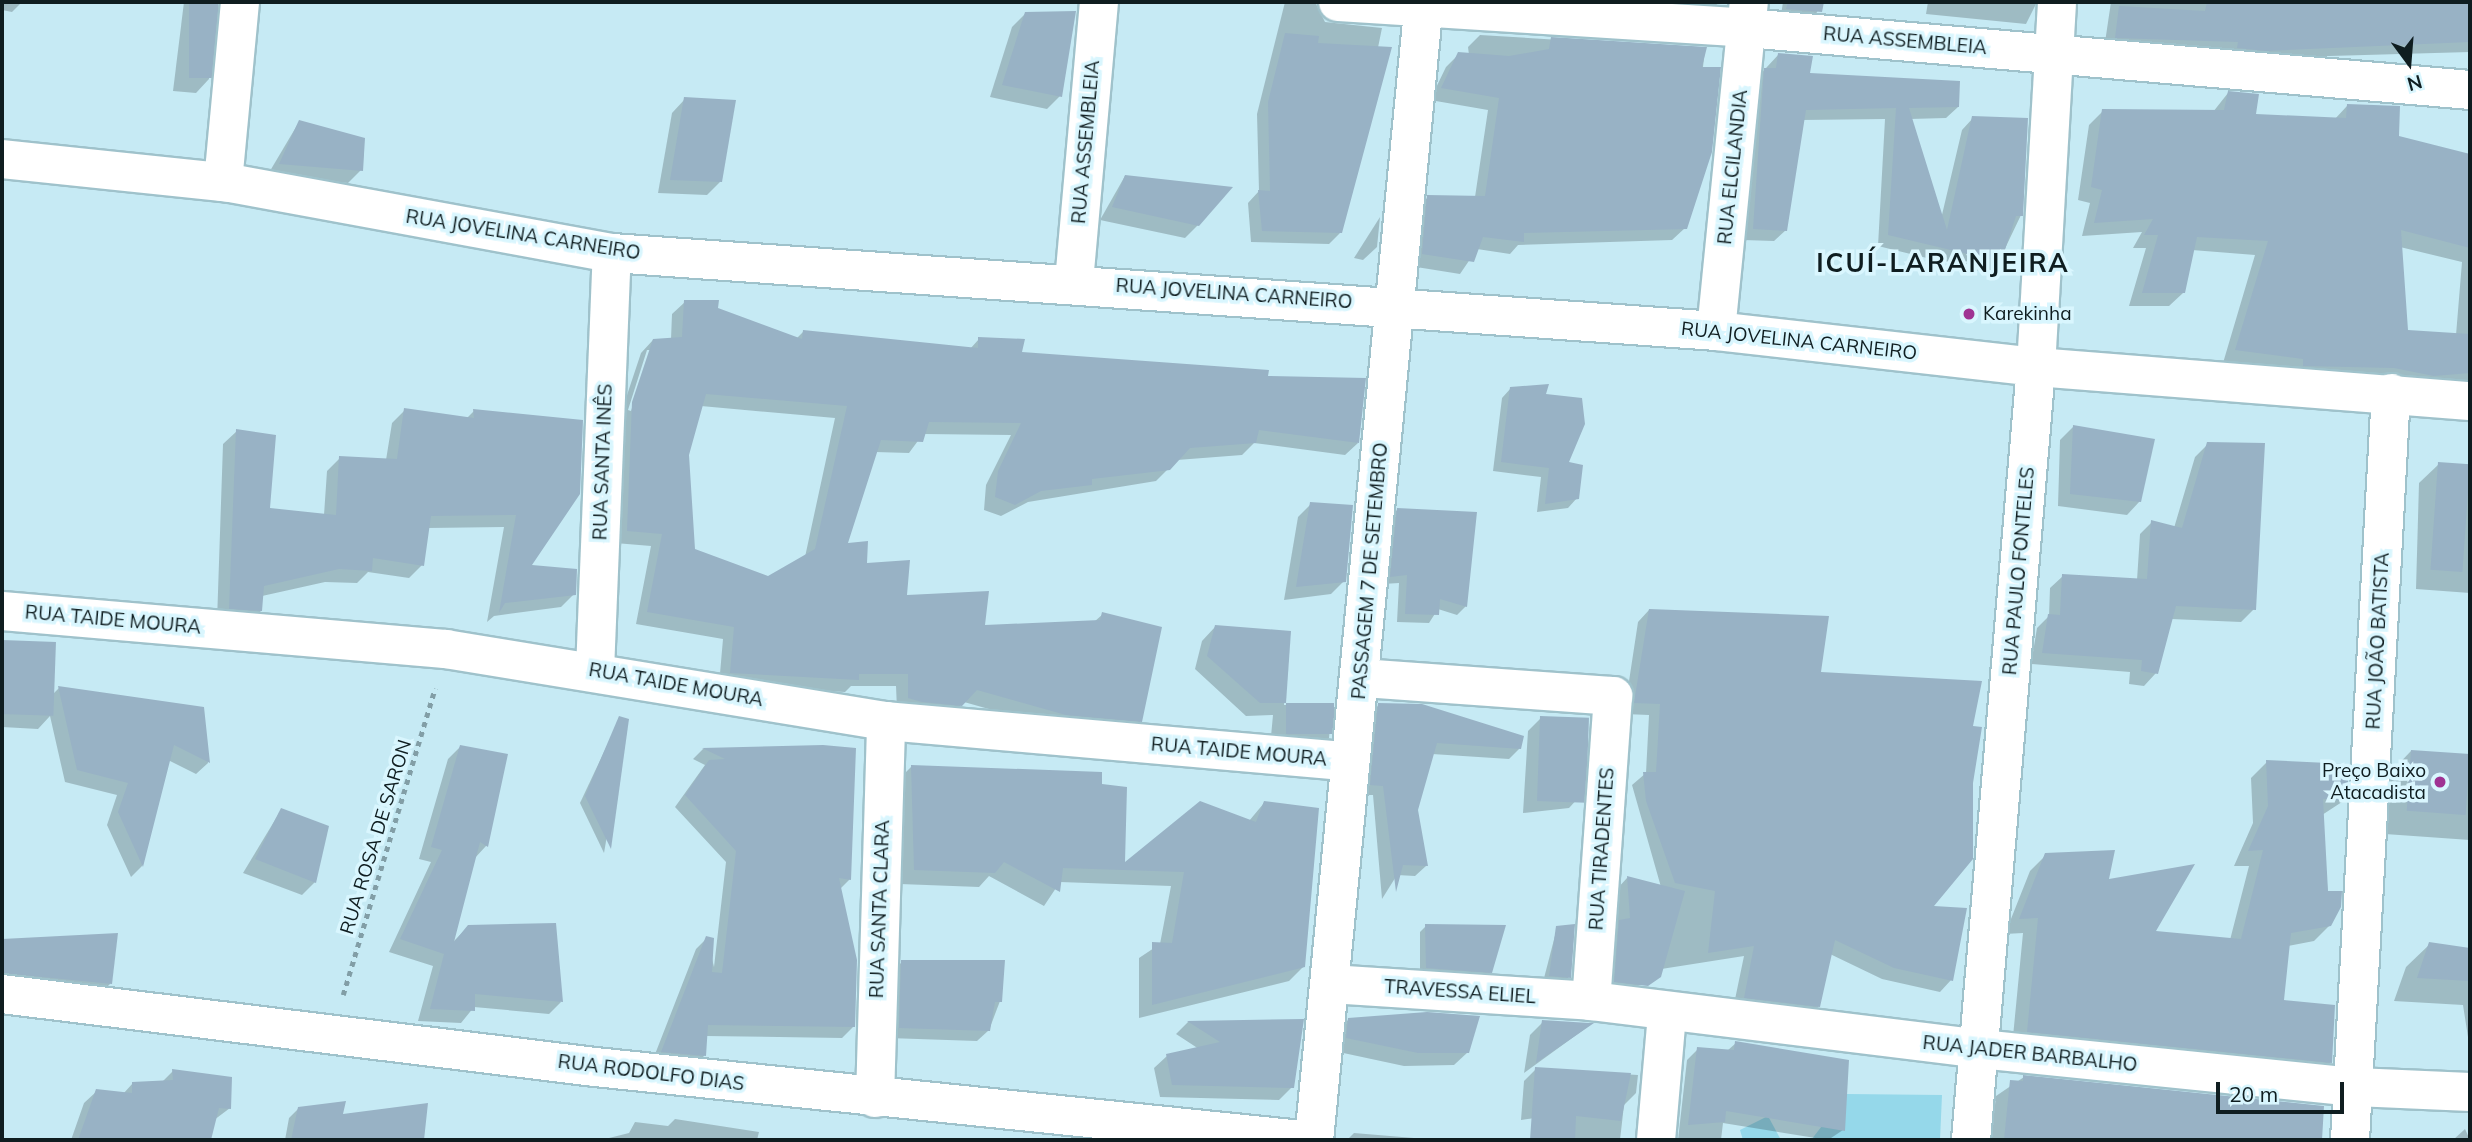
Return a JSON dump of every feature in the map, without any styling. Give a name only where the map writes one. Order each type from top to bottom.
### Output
[{"type":"street","points":[[223,182],[240,2]]},
{"type":"street","name":"RUA ASSEMBLEIA","points":[[1074,282],[1099,2]]},
{"type":"street","name":"RUA ASSEMBLEIA","points":[[1338,2],[1748,15],[2055,54],[2470,90]]},
{"type":"street","name":"RUA PAULO FONTELES","points":[[1971,1140],[2036,367],[2057,2]]},
{"type":"street","name":"PASSAGEM 7 DE SETEMBRO","points":[[1314,1140],[1350,762],[1362,678],[1424,5]]},
{"type":"street","name":"RUA ELCILANDIA","points":[[1716,331],[1748,15]]},
{"type":"street","name":"RUA JOVELINA CARNEIRO","points":[[2,159],[223,182],[612,253],[1074,282],[1716,331],[2036,367],[2470,401]]},
{"type":"street","name":"RUA SANTA INÊS","points":[[595,671],[612,253]]},
{"type":"street","name":"RUA JOÃO BATISTA","points":[[2350,1140],[2391,393]]},
{"type":"street","name":"RUA TAIDE MOURA","points":[[2,611],[446,649],[595,671],[886,721],[1350,762]]},
{"type":"street","name":"RUA TIRADENTES","points":[[1362,678],[1613,696],[1591,1001]]},
{"type":"street","name":"RUA SANTA CLARA","points":[[875,1098],[886,721]]},
{"type":"street","name":"TRAVESSA ELIEL","points":[[1330,984],[1591,1001]]},
{"type":"street","name":"RUA RODOLFO DIAS","points":[[2,993],[875,1098],[1301,1140]]},
{"type":"street","name":"RUA JADER BARBALHO","points":[[1591,1001],[1667,1015],[1980,1049],[2355,1087],[2470,1092]]},
{"type":"street","points":[[1656,1140],[1667,1015]]},
{"type":"path","name":"RUA ROSA DE SARON","points":[[332,1032],[446,649]]},
{"type":"shaded area","points":[[1847,1094],[1942,1095],[1940,1140],[1811,1140]]},
{"type":"shaded area","points":[[1768,1116],[1781,1140],[1743,1140],[1740,1130]]},
{"type":"building","points":[[189,2],[218,2],[218,78],[189,78]]},
{"type":"building","points":[[1788,2],[1824,2],[1822,12],[1786,9]]},
{"type":"building","points":[[2207,2],[2470,2],[2470,42],[2266,51],[2237,48],[2238,42],[2115,38],[2119,6],[2205,11]]},
{"type":"building","points":[[1076,11],[1062,97],[1002,85],[1025,12]]},
{"type":"building","points":[[1285,33],[1319,36],[1318,43],[1392,47],[1342,233],[1262,231],[1258,190],[1270,191],[1268,102]]},
{"type":"building","points":[[1551,37],[1707,47],[1702,67],[1721,67],[1712,152],[1687,229],[1524,233],[1524,242],[1483,237],[1474,262],[1422,254],[1427,195],[1485,196],[1499,98],[1441,88],[1458,52],[1509,56],[1549,49]]},
{"type":"building","points":[[1778,53],[1813,56],[1810,73],[1960,81],[1959,107],[1909,108],[1947,230],[1972,116],[2028,118],[2023,216],[2016,216],[2001,262],[1888,235],[1896,108],[1806,110],[1787,231],[1753,229],[1764,68],[1776,68]]},
{"type":"building","points":[[2228,91],[2259,94],[2256,114],[2346,118],[2347,104],[2400,106],[2399,136],[2470,154],[2470,248],[2401,230],[2408,330],[2470,334],[2470,373],[2434,376],[2394,368],[2303,366],[2303,359],[2235,350],[2268,241],[2197,237],[2185,293],[2142,293],[2158,235],[2144,235],[2153,219],[2094,223],[2102,190],[2091,187],[2102,109],[2224,110]]},
{"type":"building","points":[[684,97],[736,100],[722,182],[670,180]]},
{"type":"building","points":[[299,120],[365,138],[363,171],[279,164]]},
{"type":"building","points":[[1125,175],[1233,187],[1199,226],[1112,207]]},
{"type":"building","points":[[684,300],[719,300],[718,308],[802,339],[803,330],[978,348],[978,337],[1025,339],[1022,352],[1269,370],[1268,376],[1366,378],[1359,443],[1259,430],[1256,443],[1190,448],[1170,470],[1092,479],[1092,485],[1041,491],[1015,505],[995,497],[998,471],[1021,423],[929,422],[923,442],[881,440],[848,543],[868,541],[867,563],[910,560],[907,595],[989,591],[985,625],[1100,620],[1102,612],[1162,627],[1142,722],[1066,715],[977,690],[962,706],[922,702],[908,698],[908,674],[859,674],[859,680],[730,673],[734,627],[647,612],[662,534],[627,531],[632,402],[653,339],[682,337]],"holes":[[[706,394],[847,406],[815,549],[768,576],[695,549],[689,455]]]},
{"type":"building","points":[[1549,384],[1546,394],[1582,398],[1585,424],[1569,462],[1583,465],[1579,499],[1545,504],[1549,468],[1501,462],[1510,387]]},
{"type":"building","points":[[404,408],[474,418],[473,409],[583,420],[580,494],[532,565],[577,569],[576,595],[505,603],[499,613],[516,515],[431,516],[424,566],[373,558],[372,571],[339,569],[264,586],[262,611],[229,609],[236,429],[276,435],[270,508],[336,515],[339,456],[397,459]]},
{"type":"building","points":[[2073,425],[2155,439],[2141,502],[2070,494]]},
{"type":"building","points":[[2207,442],[2265,443],[2256,610],[2176,606],[2158,674],[2141,671],[2142,660],[2042,653],[2048,614],[2060,615],[2062,574],[2147,579],[2151,520],[2182,528]]},
{"type":"building","points":[[2438,462],[2470,464],[2462,572],[2430,570]]},
{"type":"building","points":[[1310,502],[1353,505],[1346,582],[1296,587]]},
{"type":"building","points":[[1397,508],[1477,512],[1467,607],[1440,599],[1439,615],[1405,614],[1407,575],[1390,577]]},
{"type":"building","points":[[1649,609],[1829,616],[1821,672],[1982,681],[1973,726],[1982,727],[1973,783],[1973,859],[1934,906],[1967,908],[1953,981],[1894,968],[1835,940],[1820,1007],[1744,998],[1754,946],[1708,953],[1715,891],[1675,883],[1646,801],[1643,772],[1656,772],[1660,704],[1634,703]]},
{"type":"building","points":[[1215,625],[1291,631],[1286,703],[1260,703],[1207,656]]},
{"type":"building","points":[[2,640],[56,642],[53,716],[2,714]]},
{"type":"building","points":[[58,686],[204,707],[210,763],[174,745],[143,867],[118,812],[128,783],[77,770]]},
{"type":"building","points":[[1286,703],[1334,703],[1334,734],[1286,734]]},
{"type":"building","points":[[1378,703],[1422,704],[1524,736],[1521,749],[1437,743],[1418,810],[1428,866],[1403,865],[1396,892],[1383,786],[1370,785]]},
{"type":"building","points":[[619,716],[629,719],[611,849],[585,796]]},
{"type":"building","points":[[1540,716],[1589,718],[1586,803],[1537,801]]},
{"type":"building","points":[[460,745],[508,754],[488,847],[480,842],[454,942],[468,925],[556,923],[563,1002],[475,994],[475,1011],[430,1009],[444,954],[400,939],[442,850],[431,847]]},
{"type":"building","points":[[823,745],[856,748],[851,880],[839,878],[857,960],[855,1027],[708,1025],[706,1056],[661,1052],[706,936],[714,938],[712,972],[722,973],[736,851],[685,795],[709,760],[725,759],[702,748]]},
{"type":"building","name":"Preço Baixo Atacadista","points":[[2411,750],[2470,754],[2466,815],[2407,811]]},
{"type":"building","points":[[2266,760],[2349,764],[2347,801],[2323,799],[2328,891],[2342,891],[2341,907],[2331,926],[2291,933],[2284,1000],[2335,1005],[2332,1063],[2027,1032],[2038,918],[2019,919],[2045,853],[2115,850],[2109,879],[2195,864],[2156,931],[2241,939],[2263,850],[2248,851],[2268,806]]},
{"type":"building","points":[[911,765],[1102,772],[1102,784],[1127,787],[1125,862],[1200,801],[1256,822],[1264,801],[1319,808],[1305,967],[1152,1005],[1152,942],[1172,943],[1184,872],[1063,868],[1060,892],[1004,862],[995,873],[914,870]]},
{"type":"building","points":[[281,808],[329,826],[316,883],[255,859]]},
{"type":"building","points":[[1627,876],[1685,891],[1661,977],[1648,986],[1614,982],[1619,920],[1630,918]]},
{"type":"building","points":[[1425,924],[1506,925],[1492,973],[1426,968]]},
{"type":"building","points":[[1575,924],[1571,978],[1549,976],[1556,926]]},
{"type":"building","points":[[118,933],[112,984],[2,973],[2,939]]},
{"type":"building","points":[[2429,942],[2470,948],[2470,981],[2417,978]]},
{"type":"building","points":[[901,960],[1005,960],[1002,1002],[995,1002],[990,1031],[899,1028]]},
{"type":"building","points":[[1427,1012],[1480,1016],[1469,1053],[1418,1053],[1346,1038],[1348,1018]]},
{"type":"building","points":[[1304,1019],[1294,1088],[1172,1085],[1166,1054],[1220,1042],[1187,1021]]},
{"type":"building","points":[[1542,1020],[1589,1023],[1594,1023],[1536,1063]]},
{"type":"building","points":[[1735,1041],[1849,1060],[1845,1131],[1726,1111],[1725,1122],[1688,1125],[1697,1047],[1734,1050]]},
{"type":"building","points":[[1535,1067],[1631,1073],[1621,1121],[1576,1116],[1575,1140],[1530,1140]]},
{"type":"building","points":[[172,1069],[232,1077],[231,1109],[219,1108],[211,1140],[78,1140],[96,1089],[132,1093],[132,1082],[173,1080]]},
{"type":"building","points":[[2023,1075],[2324,1106],[2322,1140],[2004,1140],[2010,1080],[2023,1081]]},
{"type":"building","points":[[346,1101],[343,1114],[428,1103],[424,1140],[291,1140],[298,1107]]},
{"type":"place","name":"Karekinha","points":[[1969,314]]},
{"type":"place","name":"Preço Baixo Atacadista","points":[[2440,782]]},
{"type":"district","name":"ICUÍ-LARANJEIRA","points":[[1943,263]]}]
